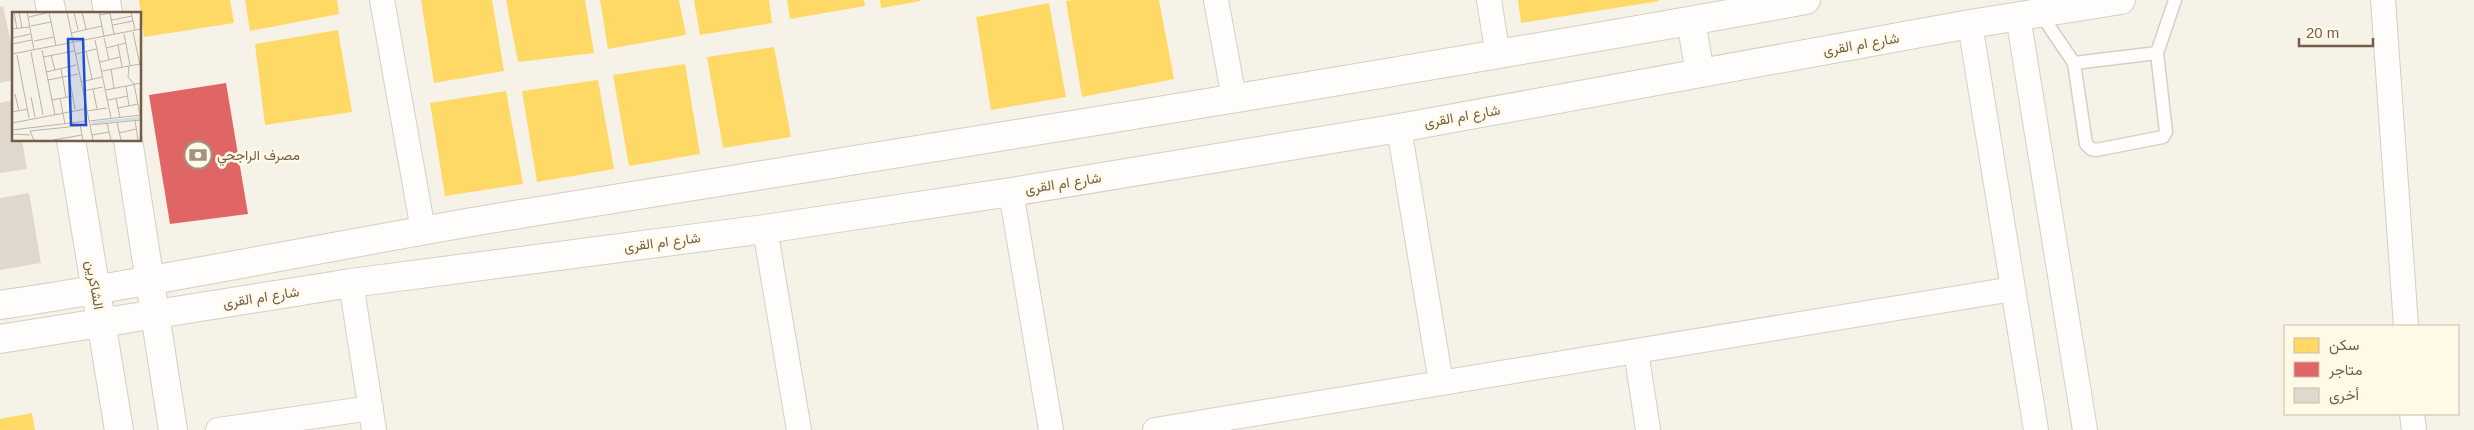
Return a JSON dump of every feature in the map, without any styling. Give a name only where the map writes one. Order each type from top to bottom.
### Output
[{"type":"main road","points":[[0,305],[95,291],[423,230],[1498,56],[1806,0]]},
{"type":"main road","name":"شارع ام القرى","points":[[0,339],[351,283],[765,229],[1011,192],[1399,128],[1970,24],[2121,0]]},
{"type":"main road","points":[[1691,21],[1700,73]]},
{"type":"main road","name":"الشاكرين","points":[[71,141],[119,430]]},
{"type":"main road","points":[[128,141],[173,430]]},
{"type":"street","points":[[382,0],[423,230]]},
{"type":"street","points":[[1216,0],[1234,98]]},
{"type":"street","points":[[1488,0],[1498,56]]},
{"type":"street","points":[[2383,0],[2406,325]]},
{"type":"street","points":[[2029,15],[2084,430]]},
{"type":"street","points":[[1970,24],[2036,430]]},
{"type":"street","points":[[1399,128],[1441,383]]},
{"type":"street","points":[[1011,192],[1051,430]]},
{"type":"street","points":[[765,229],[799,430]]},
{"type":"street","points":[[218,430],[372,419],[351,283]]},
{"type":"street","points":[[1155,430],[2013,289]]},
{"type":"street","points":[[1636,351],[1648,430]]},
{"type":"street","points":[[2412,415],[2414,430]]},
{"type":"lane","points":[[2029,15],[2074,64],[2086,144],[2091,149],[2096,150],[2162,137],[2166,132],[2157,53],[2175,0]]},
{"type":"lane","points":[[2074,64],[2157,53]]},
{"type":"building: سكن","points":[[139,0],[230,0],[234,23],[144,37]]},
{"type":"building: سكن","points":[[245,0],[337,0],[339,14],[250,31]]},
{"type":"building: سكن","points":[[421,0],[492,0],[504,71],[434,83]]},
{"type":"building: سكن","points":[[506,0],[585,0],[594,53],[518,62]]},
{"type":"building: سكن","points":[[600,0],[679,0],[686,35],[608,49]]},
{"type":"building: سكن","points":[[694,0],[769,0],[772,23],[700,35]]},
{"type":"building: سكن","points":[[787,0],[864,0],[865,6],[790,19]]},
{"type":"building: سكن","points":[[880,0],[920,0],[921,1],[881,8]]},
{"type":"building: سكن","points":[[1159,0],[1174,79],[1082,97],[1066,1]]},
{"type":"building: سكن","points":[[1518,0],[1659,0],[1659,1],[1521,23]]},
{"type":"building: سكن","points":[[1049,3],[1066,97],[991,110],[976,17]]},
{"type":"building: سكن","points":[[338,30],[352,112],[265,125],[255,44]]},
{"type":"building: سكن","points":[[774,47],[791,137],[723,148],[707,57]]},
{"type":"building: سكن","points":[[685,64],[700,154],[629,166],[613,75]]},
{"type":"building: سكن","points":[[598,80],[614,169],[537,182],[522,91]]},
{"type":"building: سكن","points":[[506,91],[523,184],[445,196],[430,103]]},
{"type":"building: سكن","points":[[32,413],[35,430],[0,430],[0,419]]},
{"type":"building: متاجر","name":"مصرف الراجحي","points":[[226,83],[248,214],[170,224],[149,95]]},
{"type":"building: أخرى","points":[[3,6],[12,48],[12,80],[0,83],[0,7]]},
{"type":"building: أخرى","points":[[12,100],[12,141],[22,141],[27,169],[0,173],[0,103]]},
{"type":"building: أخرى","points":[[29,193],[41,263],[0,270],[0,198]]},
{"type":"place","name":"مصرف الراجحي","points":[[198,155]]}]
